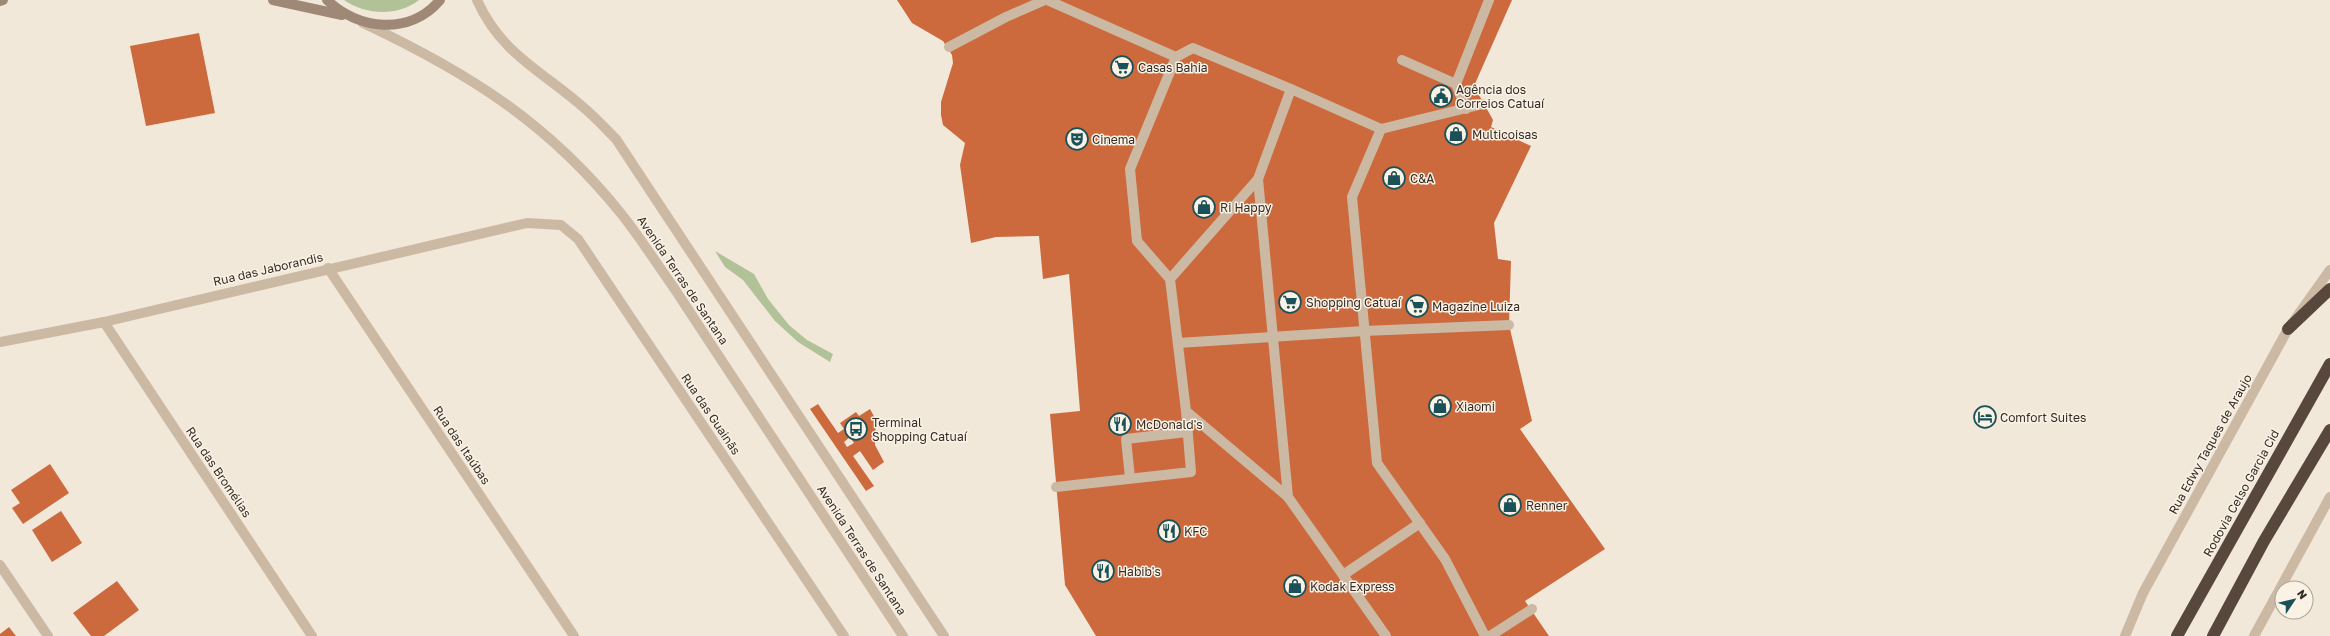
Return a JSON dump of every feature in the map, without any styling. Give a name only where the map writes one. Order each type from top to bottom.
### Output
[{"type":"highway","points":[[2288,329],[2330,288]]},
{"type":"highway","name":"Rodovia Celso Garcia Cid","points":[[2177,636],[2330,364]]},
{"type":"highway","points":[[2213,636],[2264,541],[2330,430]]},
{"type":"main road","points":[[273,0],[347,16],[373,24],[401,23],[426,12],[440,0]]},
{"type":"main road","points":[[327,0],[347,16]]},
{"type":"street","name":"Avenida Terras de Santana","points":[[477,0],[491,25],[519,58],[583,106],[620,144],[944,636]]},
{"type":"street","points":[[949,47],[1006,17],[1046,0],[1176,57]]},
{"type":"street","points":[[1466,109],[1456,84],[1489,0]]},
{"type":"street","name":"Avenida Terras de Santana","points":[[360,21],[449,66],[507,103],[564,151],[610,201],[638,235],[674,288],[904,636]]},
{"type":"street","points":[[1056,487],[1191,472],[1186,411],[1170,279],[1137,241],[1130,169],[1176,57],[1193,48],[1381,129],[1483,104]]},
{"type":"street","points":[[1402,60],[1456,84]]},
{"type":"street","points":[[1170,279],[1258,179],[1291,89]]},
{"type":"street","points":[[1381,129],[1352,197],[1377,463],[1445,559],[1485,636]]},
{"type":"street","points":[[1258,179],[1288,497]]},
{"type":"street","name":"Rua das Jaborandis","points":[[0,342],[104,322],[328,268],[527,223],[543,223]]},
{"type":"street","name":"Rua das Guainãs","points":[[543,223],[561,225],[578,240],[844,636]]},
{"type":"street","name":"Rua das Itaúbas","points":[[328,268],[574,636]]},
{"type":"street","name":"Rua Edwy Taques de Araujo","points":[[2125,636],[2143,593],[2288,329],[2330,270]]},
{"type":"street","name":"Rua das Bromélias","points":[[104,322],[312,636]]},
{"type":"street","points":[[1178,343],[1364,331],[1509,325]]},
{"type":"street","points":[[1186,411],[1288,497],[1386,636]]},
{"type":"street","points":[[1130,478],[1126,439],[1187,432]]},
{"type":"street","points":[[2254,636],[2330,497]]},
{"type":"street","points":[[1343,575],[1420,523]]},
{"type":"street","points":[[0,565],[48,636]]},
{"type":"street","points":[[1490,636],[1532,609]]},
{"type":"green space","points":[[344,0],[419,0],[401,9],[382,12],[362,9]]},
{"type":"green space","points":[[715,251],[754,274],[768,299],[789,325],[807,340],[833,354],[830,362],[798,342],[775,321],[743,280],[725,267]]},
{"type":"building","name":"Shopping Catuaí","points":[[897,0],[1512,0],[1474,86],[1493,120],[1491,127],[1531,146],[1494,223],[1498,259],[1511,261],[1509,325],[1532,421],[1520,429],[1605,549],[1525,601],[1549,636],[1096,636],[1065,585],[1050,414],[1080,411],[1069,274],[1043,279],[1039,236],[996,237],[971,243],[960,165],[965,143],[943,125],[941,115],[941,102],[953,63],[952,55],[943,41],[912,23]]},
{"type":"building","points":[[199,33],[215,113],[146,126],[130,46]]},
{"type":"building","points":[[818,404],[838,433],[844,429],[840,423],[856,412],[859,416],[870,409],[876,420],[875,445],[884,462],[873,470],[860,451],[853,456],[874,486],[866,491],[810,409]],"holes":[[[850,437],[854,443],[847,447],[844,442]]]},
{"type":"building","points":[[50,464],[69,493],[23,524],[12,508],[20,503],[11,490]]},
{"type":"building","points":[[61,511],[82,543],[52,562],[32,530]]},
{"type":"building","points":[[117,581],[139,610],[104,636],[91,636],[73,613]]},
{"type":"building","points":[[9,627],[16,636],[0,636],[0,634]]},
{"type":"place","name":"Casas Bahia","points":[[1122,67]]},
{"type":"place","name":"Agência dos Correios Catuaí","points":[[1441,96]]},
{"type":"place","name":"Multicoisas","points":[[1456,134]]},
{"type":"place","name":"Cinema","points":[[1077,139]]},
{"type":"place","name":"C&A","points":[[1394,178]]},
{"type":"place","name":"Ri Happy","points":[[1204,207]]},
{"type":"place","name":"Shopping Catuaí","points":[[1290,302]]},
{"type":"place","name":"Magazine Luiza","points":[[1417,306]]},
{"type":"place","name":"Xiaomi","points":[[1440,406]]},
{"type":"place","name":"Comfort Suites","points":[[1985,417]]},
{"type":"place","name":"McDonald's","points":[[1120,424]]},
{"type":"place","name":"Terminal Shopping Catuaí","points":[[856,429]]},
{"type":"place","name":"Renner","points":[[1510,505]]},
{"type":"place","name":"KFC","points":[[1169,531]]},
{"type":"place","name":"Habib's","points":[[1103,571]]},
{"type":"place","name":"Kodak Express","points":[[1295,586]]}]
